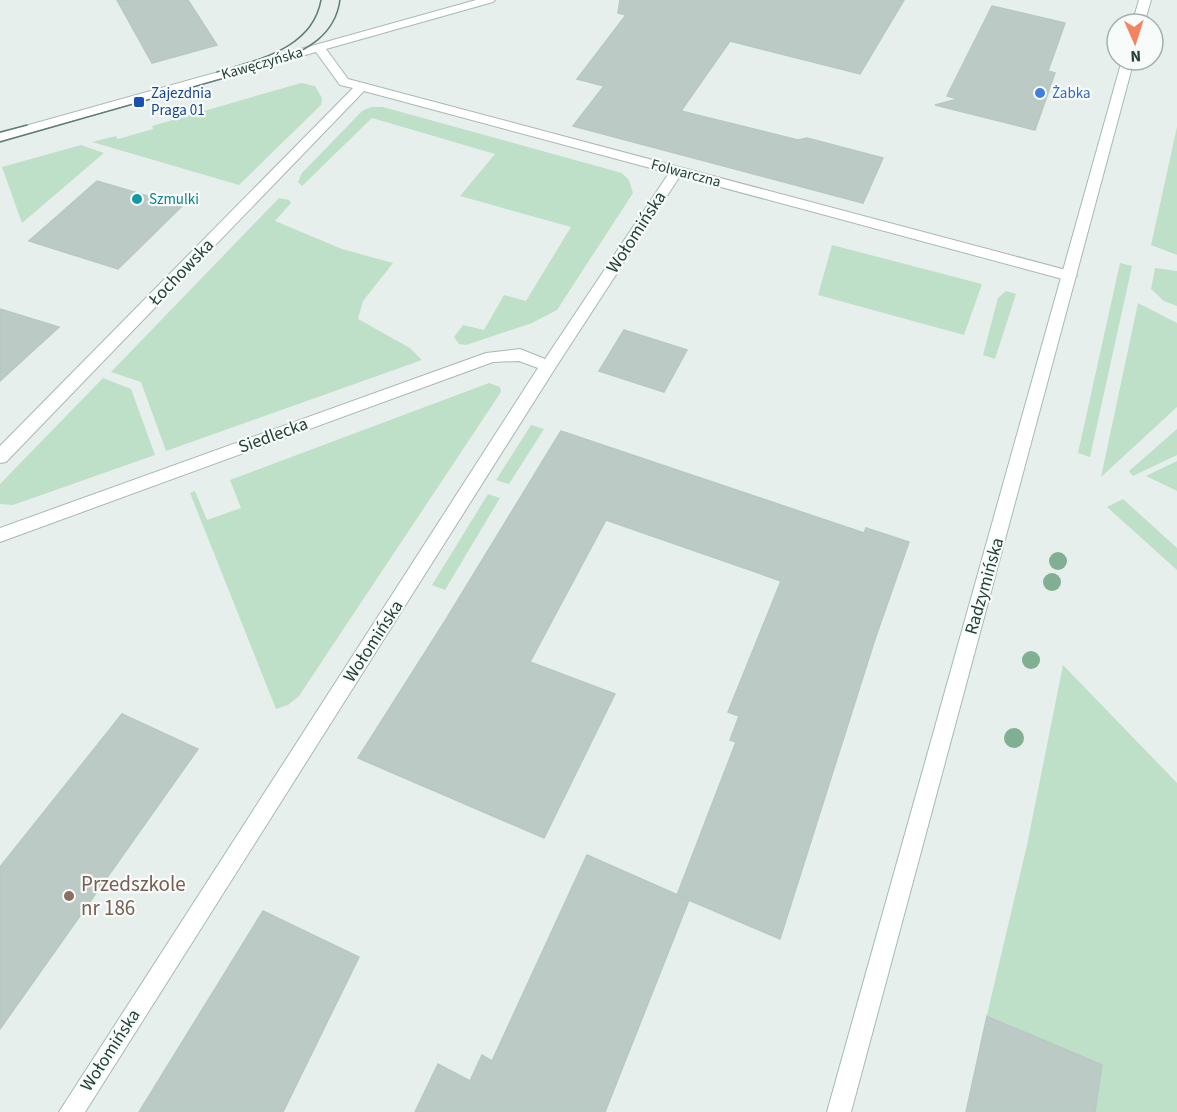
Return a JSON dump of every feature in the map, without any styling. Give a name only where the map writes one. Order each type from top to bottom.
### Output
[{"type":"street","name":"Kawęczyńska","points":[[0,137],[318,46],[489,0]]},
{"type":"street","name":"Folwarczna","points":[[318,46],[344,82],[1070,276]]},
{"type":"street","name":"Radzymińska","points":[[839,1112],[967,644],[1015,482],[1125,72]]},
{"type":"street","name":"Łochowska","points":[[0,457],[361,87]]},
{"type":"street","name":"Wołomińska","points":[[71,1112],[548,366],[677,171]]},
{"type":"street","name":"Siedlecka","points":[[0,535],[492,357],[520,355],[548,366]]},
{"type":"green space","points":[[301,83],[315,86],[322,98],[321,105],[239,185],[92,142],[116,136],[118,139],[153,129],[152,126]]},
{"type":"green space","points":[[371,107],[383,107],[622,173],[629,180],[633,193],[557,310],[532,323],[466,345],[459,344],[454,337],[463,325],[484,330],[504,295],[526,301],[571,227],[460,196],[495,154],[372,118],[302,186],[298,182],[302,173],[362,111]]},
{"type":"green space","points":[[1177,127],[1177,255],[1151,245]]},
{"type":"green space","points":[[81,145],[104,153],[22,223],[2,167]]},
{"type":"green space","points":[[279,198],[289,200],[291,203],[275,221],[342,249],[393,263],[363,301],[358,319],[410,348],[422,360],[166,451],[141,382],[111,372]]},
{"type":"green space","points":[[832,245],[982,284],[964,335],[818,295]]},
{"type":"green space","points":[[1120,263],[1132,266],[1090,457],[1078,453]]},
{"type":"green space","points":[[1155,268],[1177,271],[1177,306],[1164,301],[1151,289]]},
{"type":"green space","points":[[1006,291],[1016,294],[995,359],[983,355],[998,298]]},
{"type":"green space","points":[[1138,303],[1177,323],[1177,407],[1101,477]]},
{"type":"green space","points":[[103,378],[131,389],[155,455],[13,505],[0,504],[0,484]]},
{"type":"green space","points":[[489,383],[500,387],[501,392],[299,696],[288,705],[276,709],[190,493],[195,491],[207,520],[241,508],[230,480]]},
{"type":"green space","points":[[531,425],[544,429],[509,484],[496,480]]},
{"type":"green space","points":[[1177,429],[1177,455],[1133,476],[1129,471]]},
{"type":"green space","points":[[1177,461],[1177,491],[1146,476]]},
{"type":"green space","points":[[488,494],[500,498],[445,590],[432,585]]},
{"type":"green space","points":[[1123,499],[1177,548],[1177,570],[1107,507]]},
{"type":"green space","points":[[1063,665],[1177,783],[1177,1112],[1095,1112],[1101,1065],[987,1015],[1027,845]]},
{"type":"building","points":[[117,0],[188,0],[217,45],[152,63]]},
{"type":"building","points":[[620,0],[904,0],[860,74],[730,41],[681,111],[798,140],[807,138],[883,158],[863,203],[573,126],[604,86],[577,79],[626,15],[618,13]]},
{"type":"building","points":[[992,6],[1065,23],[1048,71],[1055,73],[1035,130],[935,105],[958,99],[947,96]]},
{"type":"building","points":[[97,181],[182,206],[118,269],[29,241]]},
{"type":"building","points":[[0,309],[59,327],[0,381]]},
{"type":"building","points":[[624,330],[687,350],[664,392],[599,371]]},
{"type":"building","points":[[561,431],[864,533],[866,528],[909,542],[875,639],[780,939],[677,895],[736,742],[730,740],[739,716],[728,712],[781,581],[606,520],[530,662],[615,694],[544,838],[358,758]]},
{"type":"building","points":[[122,714],[198,749],[0,1029],[0,867]]},
{"type":"building","points":[[587,855],[689,900],[605,1112],[415,1112],[438,1064],[470,1081],[482,1055],[492,1061]]},
{"type":"building","points":[[263,911],[359,957],[283,1112],[139,1112]]},
{"type":"building","points":[[987,1016],[1102,1065],[1095,1112],[966,1112]]},
{"type":"tram line","points":[[217,72],[266,56],[295,41],[316,17],[321,0]]},
{"type":"tram line","points":[[0,142],[277,63],[318,40],[332,23],[340,0]]},
{"type":"tram line","points":[[0,132],[27,125]]},
{"type":"place","name":"Żabka","points":[[1040,93]]},
{"type":"place","name":"Zajezdnia Praga 01","points":[[139,102]]},
{"type":"place","name":"Szmulki","points":[[137,199]]},
{"type":"place","name":"Przedszkole nr 186","points":[[69,896]]}]
